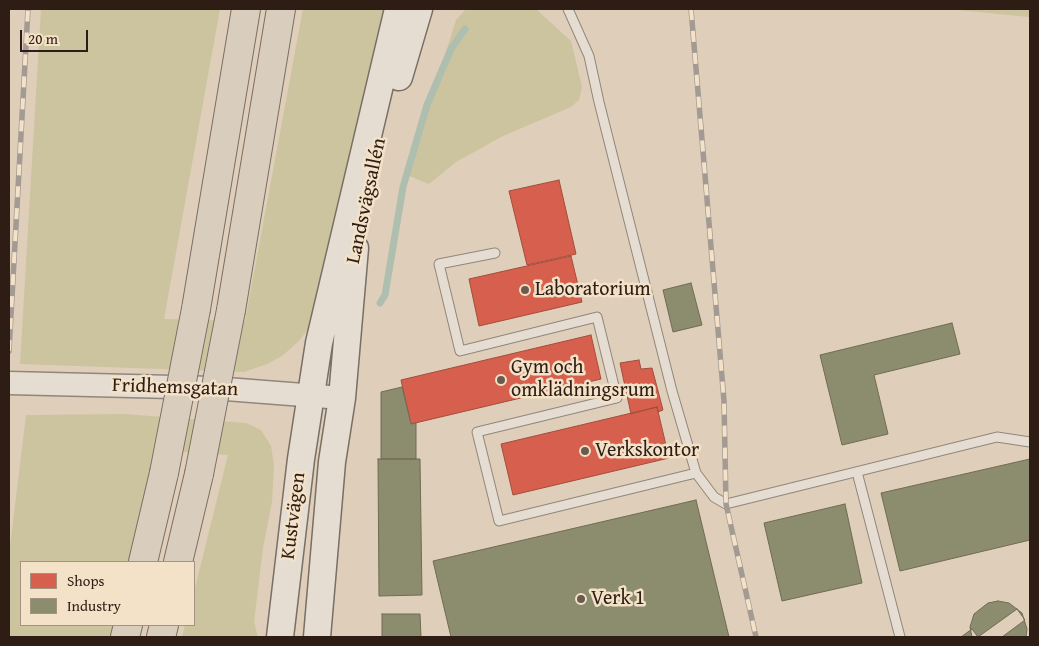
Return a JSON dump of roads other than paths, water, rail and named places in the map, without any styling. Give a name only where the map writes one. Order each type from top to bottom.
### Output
[{"type":"highway","points":[[142,561],[164,473],[196,309],[246,9]]},
{"type":"highway","points":[[178,561],[199,474],[230,310],[282,9]]},
{"type":"main road","name":"Landsvägsallén","points":[[312,395],[319,343],[336,263],[398,9]]},
{"type":"main road","name":"Landsvägsallén","points":[[342,398],[352,262],[363,204],[388,111],[420,9]]},
{"type":"main road","name":"Kustvägen","points":[[280,637],[302,459],[312,395]]},
{"type":"main road","name":"Kustvägen","points":[[317,637],[332,462],[342,398]]},
{"type":"street","name":"Fridhemsgatan","points":[[9,383],[213,388],[342,398]]},
{"type":"lane","points":[[568,9],[589,56],[669,382],[696,473],[714,496],[726,504],[997,437],[1030,442]]},
{"type":"lane","points":[[495,253],[439,264],[460,351],[597,317],[617,398],[477,432],[499,521],[696,473]]},
{"type":"lane","points":[[857,472],[900,637]]},
{"type":"waterway","points":[[380,303],[385,295],[403,187],[427,105],[451,49],[465,29]]},
{"type":"railway","points":[[9,351],[28,9]]},
{"type":"railway","points":[[691,9],[724,401],[726,504],[756,637]]},
{"type":"place","name":"Laboratorium","points":[[525,290]]},
{"type":"place","name":"Gym och omklädningsrum","points":[[501,380]]},
{"type":"place","name":"Verkskontor","points":[[585,451]]},
{"type":"place","name":"Verk 1","points":[[581,599]]}]
